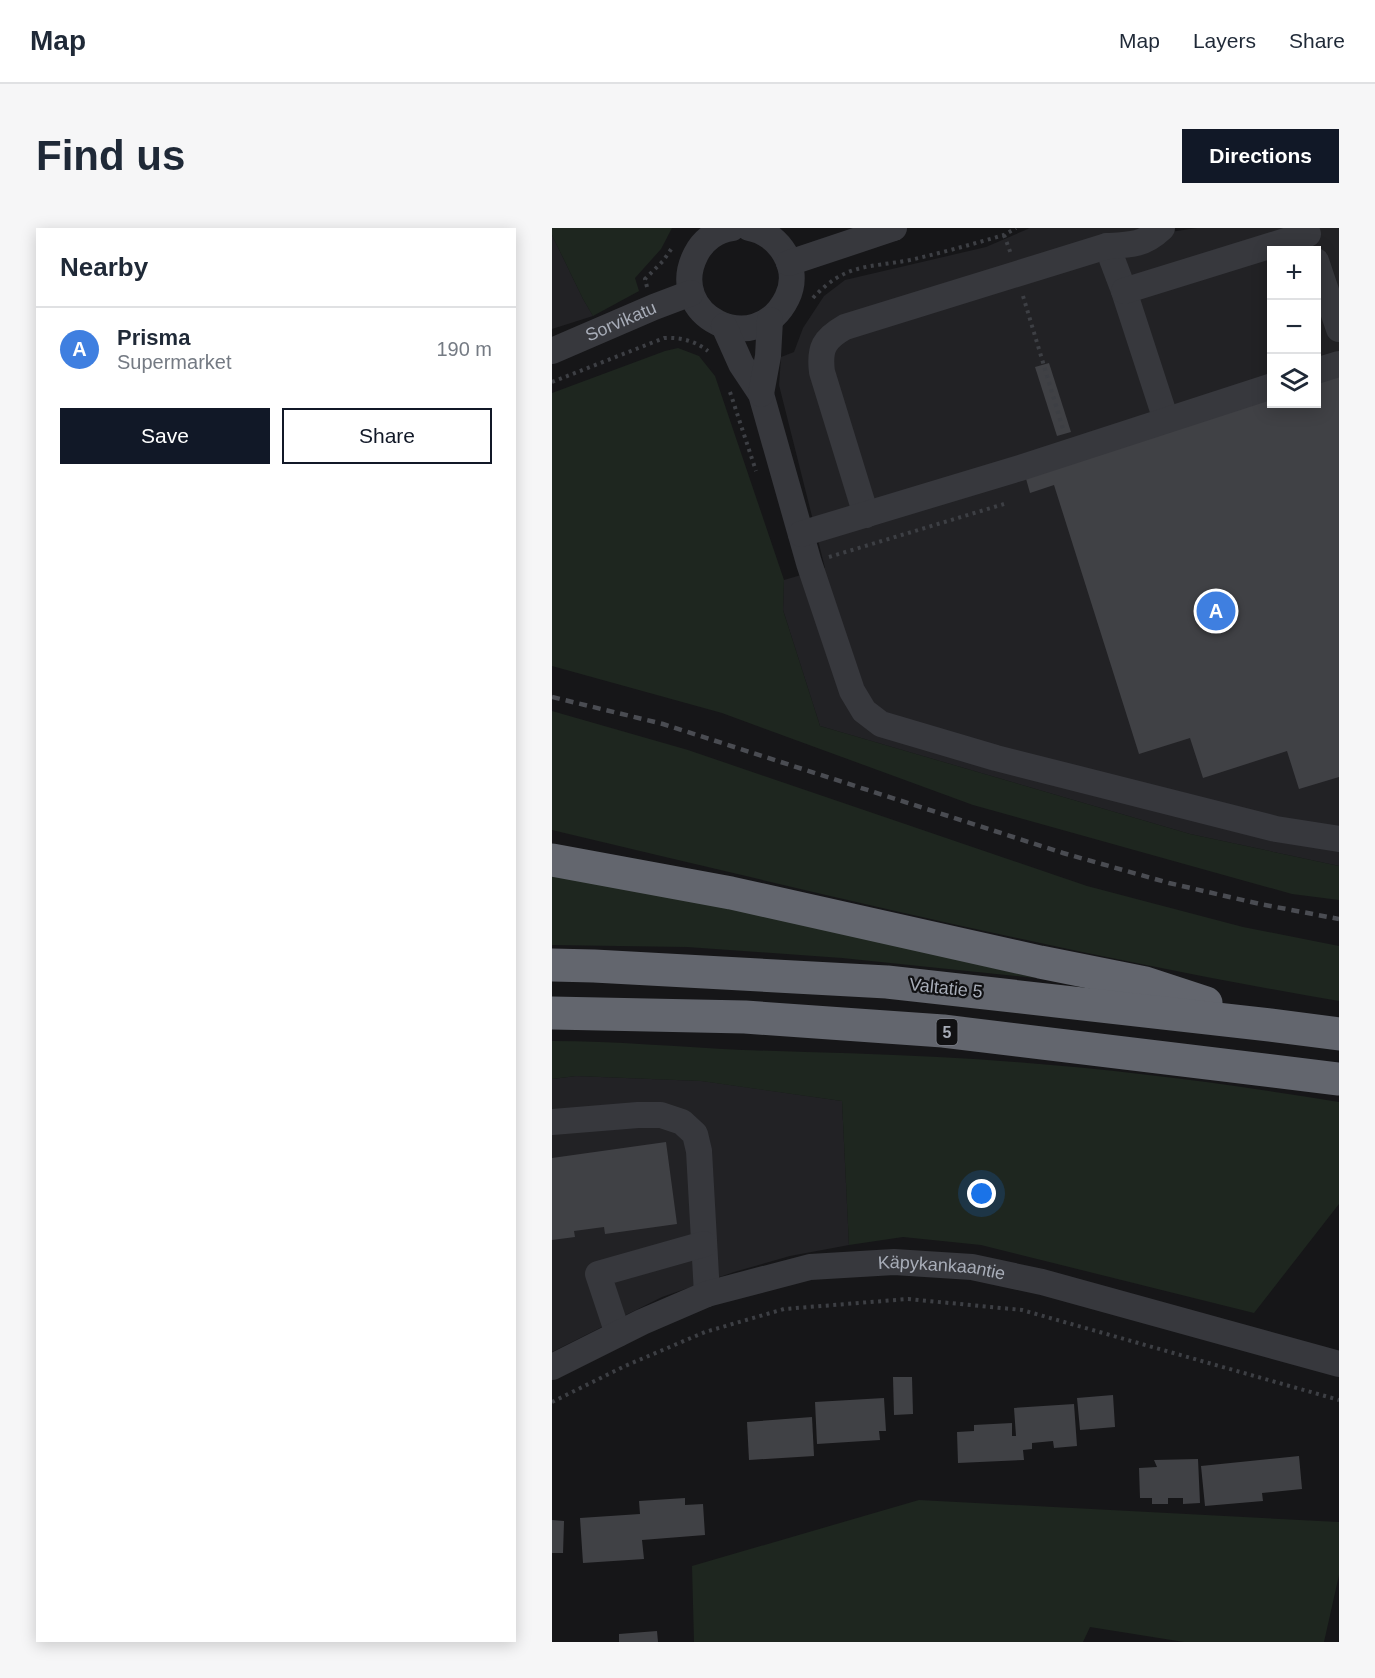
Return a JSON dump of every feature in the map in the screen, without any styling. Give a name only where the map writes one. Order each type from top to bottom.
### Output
[{"type":"highway","points":[[552,860],[731,893],[1144,983],[1270,1024]]},
{"type":"highway","name":"Valtatie 5","points":[[552,965],[887,982],[1270,1024],[1339,1034]]},
{"type":"highway","name":"5","points":[[552,1013],[745,1017],[943,1031],[1339,1079]]},
{"type":"street","points":[[732,228],[756,229],[771,237],[782,248],[789,262],[792,279],[789,294],[781,309],[770,320],[755,327],[740,329],[724,326],[710,319],[698,307],[692,293],[689,277],[692,261],[699,248],[711,236],[732,228]]},
{"type":"street","points":[[789,262],[894,228]]},
{"type":"street","points":[[1107,246],[1129,228]]},
{"type":"street","points":[[866,515],[822,372],[820,358],[824,346],[832,335],[845,327],[1107,246],[1135,245],[1156,234],[1162,228]]},
{"type":"street","points":[[1124,291],[1309,238]]},
{"type":"street","points":[[1107,246],[1166,420]]},
{"type":"street","points":[[1321,273],[1339,329]]},
{"type":"street","name":"Sorvikatu","points":[[552,351],[692,293]]},
{"type":"street","points":[[760,394],[768,356],[770,320]]},
{"type":"street","points":[[724,326],[741,364],[760,394],[801,534],[852,691],[864,711],[881,724],[996,758],[1276,829],[1339,839]]},
{"type":"street","points":[[1321,370],[1339,364]]},
{"type":"street","points":[[801,534],[1074,451],[1267,388]]},
{"type":"street","points":[[552,1122],[661,1115],[682,1122],[695,1134],[699,1151],[707,1294]]},
{"type":"street","points":[[618,1334],[598,1274],[705,1244]]},
{"type":"street","name":"Käpykankaantie","points":[[552,1367],[707,1294],[810,1267],[894,1262],[972,1268],[1042,1282],[1339,1364]]},
{"type":"path","points":[[1004,235],[1065,436],[1074,451]]},
{"type":"path","points":[[552,1402],[626,1366],[705,1332],[784,1310],[908,1299],[1022,1310],[1339,1400]]},
{"type":"shaded area","points":[[552,228],[672,228],[661,249],[635,278],[639,291],[593,316],[552,235]]},
{"type":"shaded area","points":[[1030,228],[1151,228],[1170,232],[1197,228],[1339,228],[1339,866],[1190,834],[820,726],[783,610],[784,580],[825,568],[779,385],[781,357],[794,352],[803,328],[824,296],[845,280],[986,247]]},
{"type":"shaded area","points":[[552,235],[593,316],[552,329]]},
{"type":"shaded area","points":[[678,348],[699,356],[715,376],[784,580],[783,610],[820,726],[1190,834],[1339,866],[1339,900],[1292,894],[973,805],[722,713],[552,666],[552,393]]},
{"type":"shaded area","points":[[552,711],[688,750],[1087,886],[1243,927],[1339,946],[1339,1001],[1042,943],[552,830]]},
{"type":"shaded area","points":[[552,874],[767,915],[1036,978],[842,958],[687,947],[552,945]]},
{"type":"shaded area","points":[[552,1041],[938,1057],[1038,1064],[1189,1080],[1339,1102],[1339,1204],[1254,1313],[981,1245],[903,1237],[849,1245],[842,1101],[701,1081],[576,1076],[552,1079]]},
{"type":"shaded area","points":[[576,1076],[702,1081],[842,1101],[849,1245],[790,1256],[734,1272],[662,1297],[552,1352],[552,1079]]},
{"type":"shaded area","points":[[919,1500],[1339,1522],[1339,1575],[1324,1642],[1184,1642],[1090,1627],[1083,1642],[694,1642],[692,1566]]},
{"type":"building","points":[[1049,363],[1071,432],[1057,436],[1035,367]]},
{"type":"building","points":[[1339,376],[1339,777],[1299,789],[1287,751],[1203,778],[1190,738],[1139,754],[1054,485],[1030,493],[1025,475],[1267,399],[1267,408],[1321,408],[1321,381]]},
{"type":"building","points":[[666,1142],[677,1224],[605,1234],[604,1227],[574,1231],[575,1237],[552,1240],[552,1158]]},
{"type":"building","points":[[893,1377],[912,1377],[913,1414],[894,1415]]},
{"type":"building","points":[[1113,1395],[1115,1427],[1080,1430],[1077,1398]]},
{"type":"building","points":[[884,1398],[886,1431],[879,1431],[880,1440],[817,1444],[815,1402]]},
{"type":"building","points":[[1074,1404],[1077,1446],[1054,1448],[1053,1441],[1032,1443],[1032,1449],[1023,1450],[1024,1460],[958,1463],[957,1432],[974,1431],[974,1425],[1012,1423],[1012,1436],[1016,1436],[1014,1408]]},
{"type":"building","points":[[812,1417],[814,1456],[749,1460],[747,1422]]},
{"type":"building","points":[[1299,1456],[1302,1489],[1262,1493],[1263,1501],[1205,1506],[1201,1466]]},
{"type":"building","points":[[1198,1459],[1200,1503],[1183,1504],[1183,1498],[1168,1498],[1168,1504],[1152,1504],[1152,1498],[1140,1498],[1139,1468],[1157,1467],[1154,1460]]},
{"type":"building","points":[[685,1498],[685,1505],[703,1504],[705,1535],[642,1540],[644,1559],[583,1563],[580,1518],[640,1514],[639,1501]]},
{"type":"building","points":[[552,1520],[564,1521],[563,1553],[552,1553]]},
{"type":"building","points":[[657,1631],[658,1642],[619,1642],[619,1634]]},
{"type":"railway","points":[[552,697],[663,724],[1063,853],[1169,883],[1339,919]]},
{"type":"place","name":"Prisma","points":[[1216,611]]}]
